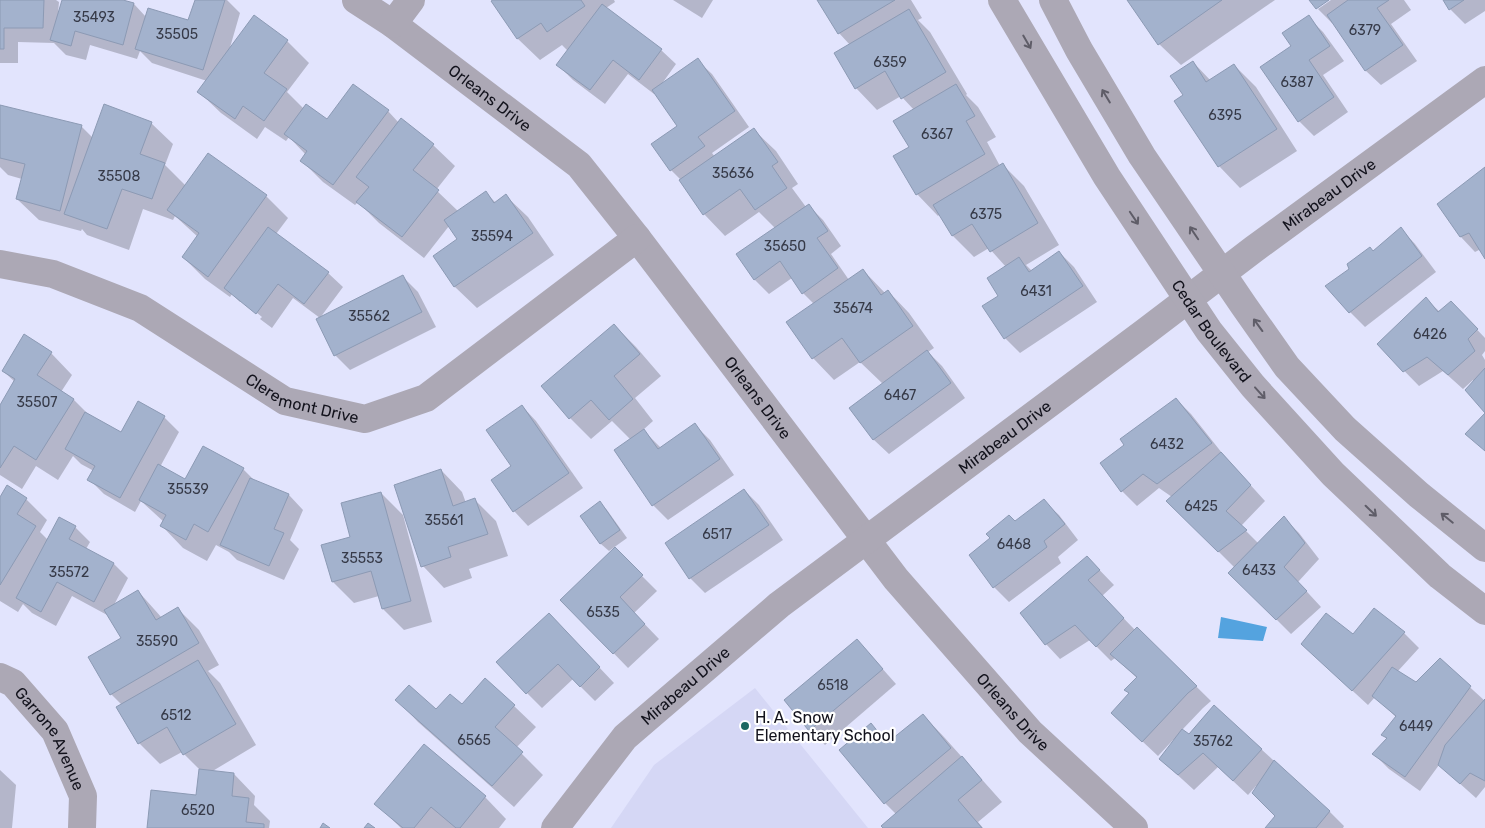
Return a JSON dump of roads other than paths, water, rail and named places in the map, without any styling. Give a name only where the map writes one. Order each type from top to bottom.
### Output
[{"type":"street","name":"Orleans Drive","points":[[356,0],[393,24],[579,164],[896,579],[1030,732],[1134,828]]},
{"type":"street","points":[[393,24],[411,0]]},
{"type":"street","name":"Cedar Boulevard","points":[[1002,0],[1107,177],[1209,331],[1253,386],[1333,474],[1440,576],[1485,611]]},
{"type":"street","points":[[1053,0],[1079,50],[1142,156],[1288,367],[1345,429],[1419,495],[1485,548]]},
{"type":"street","name":"Mirabeau Drive","points":[[555,828],[625,737],[779,604],[1222,273],[1485,80]]},
{"type":"street","name":"Cleremont Drive","points":[[0,264],[53,274],[140,308],[285,401],[365,419],[426,398],[636,238]]},
{"type":"street","name":"Garrone Avenue","points":[[7,680],[55,731],[82,796],[82,828]]},
{"type":"water","points":[[1221,617],[1267,627],[1263,641],[1218,638]]},
{"type":"place","name":"H. A. Snow Elementary School","points":[[745,726]]}]
